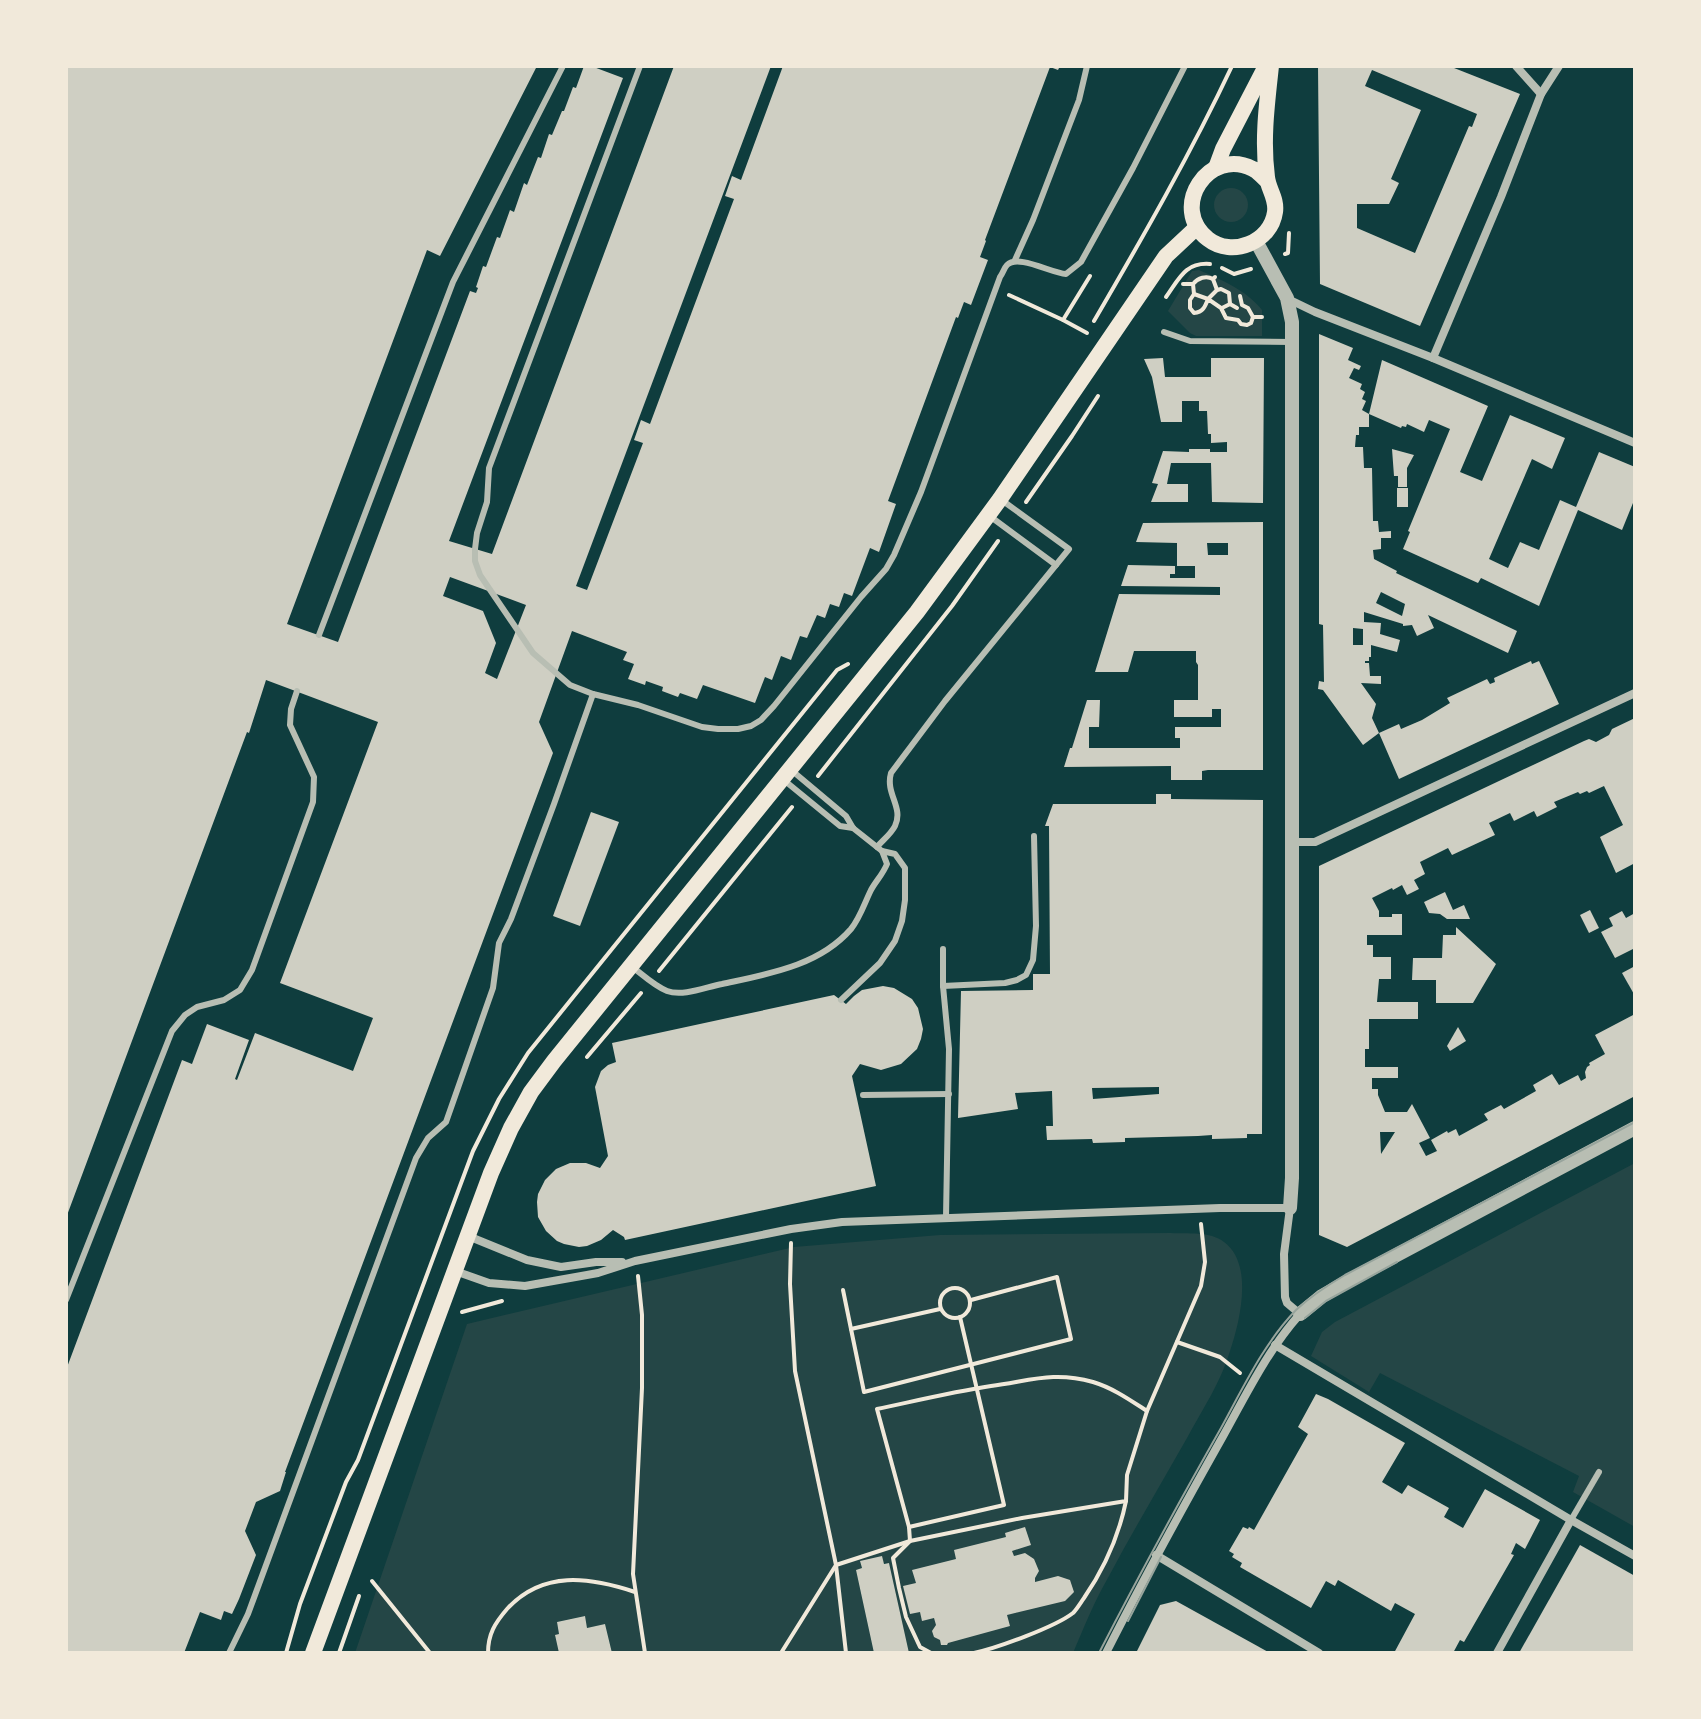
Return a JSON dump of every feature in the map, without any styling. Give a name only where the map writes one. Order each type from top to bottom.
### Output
[{"type":"main road","points":[[1216,168],[1223,149],[1269,66]]},
{"type":"main road","points":[[1267,181],[1252,169],[1234,164],[1206,174],[1193,193],[1191,205],[1197,227],[1208,240],[1224,246],[1240,247],[1256,241],[1268,229],[1275,213],[1274,196],[1267,181],[1264,128],[1269,66]]},
{"type":"main road","points":[[313,1653],[491,1173],[531,1092],[917,612],[1000,499],[1166,256],[1197,227]]},
{"type":"street","points":[[1516,66],[1541,94]]},
{"type":"street","points":[[1433,358],[1541,94],[1559,66]]},
{"type":"street","points":[[1256,241],[1287,298],[1292,322],[1292,1178],[1284,1254],[1285,1297],[1287,1303],[1300,1314]]},
{"type":"street","points":[[1287,298],[1635,443]]},
{"type":"street","points":[[1293,842],[1315,842],[1635,693]]},
{"type":"street","points":[[1106,1653],[1156,1555],[1275,1345],[1300,1314],[1348,1281],[1635,1128]]},
{"type":"street","points":[[455,1271],[489,1283],[525,1286],[598,1273],[635,1261],[791,1229],[842,1222],[1290,1208]]},
{"type":"street","points":[[468,1236],[527,1260],[561,1267],[635,1261]]},
{"type":"street","points":[[1275,1345],[1635,1556]]},
{"type":"street","points":[[1497,1653],[1571,1520]]},
{"type":"street","points":[[1156,1555],[1319,1653]]},
{"type":"lane","points":[[319,635],[453,282],[563,66]]},
{"type":"lane","points":[[640,66],[489,468],[487,502],[477,533],[475,561],[480,575],[533,653],[570,685],[702,727],[738,729],[761,720],[774,706],[886,569],[894,555],[1000,277],[1007,265],[1015,260],[1033,220],[1079,100],[1087,66]]},
{"type":"lane","points":[[1015,260],[1056,274],[1073,271],[1081,262],[1185,66]]},
{"type":"lane","points":[[1164,332],[1190,341],[1292,342]]},
{"type":"lane","points":[[880,849],[898,817],[888,784],[891,773],[961,681],[1069,549],[1000,499]]},
{"type":"lane","points":[[988,515],[1056,565]]},
{"type":"lane","points":[[66,1300],[172,1031],[185,1015],[197,1007],[224,1000],[240,990],[252,970],[313,802],[314,777],[290,725],[297,691]]},
{"type":"lane","points":[[229,1653],[248,1614],[416,1158],[428,1138],[446,1122],[493,988],[499,943],[511,919],[593,694]]},
{"type":"lane","points":[[786,774],[840,826],[853,828]]},
{"type":"lane","points":[[786,774],[846,816],[853,828],[880,849],[895,854],[905,868],[905,900],[895,941],[880,963],[841,1000]]},
{"type":"lane","points":[[943,986],[1005,983],[1026,975],[1033,960],[1036,926],[1034,836]]},
{"type":"lane","points":[[631,966],[664,990],[679,993],[793,967],[814,959],[853,926],[874,885],[884,873],[887,864],[880,849]]},
{"type":"lane","points":[[943,949],[949,1049],[946,1217]]},
{"type":"lane","points":[[863,1095],[949,1094]]},
{"type":"lane","points":[[1571,1520],[1599,1472]]},
{"type":"path","points":[[1082,342],[1168,192],[1232,66]]},
{"type":"path","points":[[1183,284],[1193,284],[1196,280],[1209,277],[1214,278],[1217,290]]},
{"type":"path","points":[[1193,284],[1190,308],[1194,313],[1201,312],[1217,290],[1229,293],[1230,304]]},
{"type":"path","points":[[1194,294],[1221,308],[1226,318],[1238,320]]},
{"type":"path","points":[[1221,308],[1230,304],[1240,306],[1248,308],[1253,317],[1251,323],[1241,324],[1238,320],[1236,312],[1240,306],[1242,294],[1230,296]]},
{"type":"path","points":[[1253,317],[1262,317]]},
{"type":"path","points":[[1063,320],[1087,333]]},
{"type":"path","points":[[286,1653],[300,1604],[346,1482],[358,1460],[473,1151],[499,1099],[528,1053],[837,670],[849,664]]},
{"type":"path","points":[[974,1653],[987,1652],[1045,1628],[1073,1612],[1094,1583],[1122,1519],[1127,1475],[1147,1411],[1201,1286],[1205,1262],[1201,1223]]},
{"type":"path","points":[[791,1229],[790,1284],[795,1371],[836,1565],[846,1653]]},
{"type":"path","points":[[635,1261],[641,1289],[642,1388],[633,1574],[645,1653]]},
{"type":"path","points":[[843,1290],[864,1392],[1071,1339],[1057,1277],[971,1300]]},
{"type":"path","points":[[951,1288],[960,1289],[971,1300],[967,1313],[960,1317],[952,1318],[940,1309],[941,1295],[951,1288]]},
{"type":"path","points":[[851,1329],[940,1309]]},
{"type":"path","points":[[909,1527],[1004,1505],[960,1317]]},
{"type":"path","points":[[1176,1341],[1220,1357],[1242,1374]]},
{"type":"path","points":[[931,1653],[920,1647],[906,1617],[899,1588],[893,1558],[910,1541],[909,1527],[877,1409],[1048,1376],[1096,1383],[1119,1392],[1147,1411]]},
{"type":"path","points":[[781,1653],[836,1565],[910,1541],[1126,1501]]},
{"type":"path","points":[[488,1653],[488,1639],[497,1620],[518,1598],[536,1586],[574,1579],[604,1582],[635,1592]]},
{"type":"path","points":[[372,1581],[430,1653]]},
{"type":"shaded area","points":[[1231,188],[1243,193],[1248,205],[1243,217],[1231,222],[1219,217],[1214,205],[1219,193]]},
{"type":"shaded area","points":[[1199,270],[1233,286],[1256,303],[1262,310],[1262,336],[1196,336],[1168,311],[1192,271]]},
{"type":"shaded area","points":[[1635,1163],[1635,1527],[1573,1492],[1579,1476],[1380,1373],[1369,1392],[1311,1356],[1322,1332],[1335,1322]]},
{"type":"shaded area","points":[[1171,1233],[1212,1236],[1224,1242],[1233,1252],[1242,1278],[1238,1324],[1216,1385],[1104,1585],[1073,1653],[909,1653],[889,1563],[860,1561],[862,1568],[856,1570],[874,1653],[612,1653],[605,1624],[587,1628],[584,1616],[557,1622],[559,1634],[555,1636],[559,1653],[355,1653],[467,1324],[794,1247],[940,1235]]},
{"type":"building","points":[[66,66],[537,66],[440,256],[427,250],[287,624],[338,642],[470,291],[476,293],[483,266],[486,267],[497,237],[500,238],[510,210],[514,212],[524,183],[527,185],[538,157],[541,158],[549,134],[552,135],[584,66],[623,78],[449,541],[492,554],[674,66],[771,66],[576,586],[587,590],[643,443],[634,440],[641,420],[650,424],[734,199],[725,196],[732,176],[741,180],[783,66],[1060,66],[1058,70],[1050,67],[985,240],[980,257],[988,260],[971,305],[964,302],[956,317],[888,501],[896,504],[879,552],[870,548],[852,596],[844,593],[839,607],[830,604],[825,618],[817,615],[807,638],[800,636],[791,660],[781,656],[772,680],[765,677],[755,703],[703,685],[697,699],[680,693],[678,697],[662,691],[663,687],[628,679],[634,664],[623,660],[627,652],[572,631],[539,722],[553,753],[280,1491],[256,1502],[245,1531],[256,1555],[232,1614],[224,1611],[221,1620],[200,1612],[184,1653],[66,1653],[66,1370],[182,1060],[192,1064],[207,1024],[249,1040],[237,1080],[255,1033],[353,1071],[373,1018],[280,983],[378,722],[266,680],[249,733],[66,1218]],"holes":[[[450,577],[526,605],[497,679],[485,673],[496,643],[483,611],[443,596]]]},
{"type":"building","points":[[1318,66],[1449,66],[1520,94],[1420,326],[1320,284]],"holes":[[[1372,70],[1477,114],[1472,127],[1469,126],[1415,253],[1357,228],[1357,204],[1389,204],[1399,183],[1391,179],[1421,110],[1365,86]]]},
{"type":"building","points":[[1319,334],[1353,348],[1348,360],[1361,366],[1359,370],[1354,368],[1349,378],[1362,384],[1360,389],[1365,392],[1362,399],[1366,401],[1362,410],[1369,414],[1369,427],[1359,427],[1355,447],[1363,447],[1364,468],[1372,468],[1373,521],[1378,521],[1379,532],[1391,531],[1391,538],[1381,538],[1381,549],[1373,550],[1374,559],[1396,573],[1517,631],[1508,653],[1428,615],[1434,628],[1417,636],[1412,625],[1403,626],[1364,612],[1364,622],[1381,623],[1380,634],[1400,640],[1397,652],[1371,645],[1371,657],[1365,661],[1369,663],[1370,676],[1381,676],[1381,684],[1361,683],[1376,704],[1372,718],[1379,733],[1363,745],[1323,690],[1318,689],[1319,681],[1324,682],[1323,625],[1319,624]],"holes":[[[1381,592],[1405,604],[1402,616],[1376,603]],[[1353,628],[1363,629],[1363,645],[1353,645]]]},
{"type":"building","points":[[1163,358],[1165,377],[1211,377],[1211,358],[1264,358],[1263,503],[1212,502],[1211,463],[1171,463],[1167,484],[1188,484],[1188,502],[1151,502],[1158,484],[1152,483],[1163,451],[1210,449],[1210,452],[1227,452],[1227,442],[1211,443],[1207,411],[1199,411],[1199,401],[1182,401],[1182,422],[1161,422],[1152,377],[1144,359]]},
{"type":"building","points":[[1382,360],[1488,406],[1460,472],[1482,481],[1510,415],[1565,438],[1552,469],[1532,459],[1489,559],[1508,568],[1520,542],[1539,550],[1560,500],[1576,507],[1599,452],[1635,467],[1635,498],[1622,530],[1578,510],[1539,606],[1481,578],[1478,583],[1403,549],[1450,429],[1429,420],[1424,432],[1407,424],[1401,428],[1369,414]]},
{"type":"building","points":[[1392,449],[1414,455],[1407,468],[1407,487],[1398,487]]},
{"type":"building","points":[[1397,488],[1408,488],[1408,507],[1397,507]]},
{"type":"building","points":[[1263,522],[1263,770],[1208,770],[1202,771],[1202,780],[1171,780],[1171,766],[1064,767],[1087,700],[1100,700],[1099,727],[1089,727],[1089,748],[1180,748],[1180,738],[1175,738],[1175,727],[1221,727],[1221,709],[1212,709],[1212,717],[1174,717],[1174,700],[1198,700],[1196,651],[1134,651],[1128,672],[1095,672],[1119,594],[1220,595],[1220,587],[1121,586],[1128,565],[1175,566],[1175,574],[1170,574],[1170,578],[1195,578],[1195,566],[1177,566],[1177,543],[1136,542],[1143,523]],"holes":[[[1207,543],[1228,543],[1228,555],[1208,555]]]},
{"type":"building","points":[[1531,661],[1532,664],[1539,661],[1559,704],[1399,779],[1379,733],[1399,724],[1401,729],[1422,720],[1450,703],[1447,698],[1487,679],[1490,684],[1495,682],[1494,678]]},
{"type":"building","points":[[1635,718],[1635,863],[1616,873],[1600,837],[1623,825],[1604,786],[1554,802],[1557,807],[1537,817],[1534,811],[1514,821],[1510,813],[1489,823],[1495,835],[1452,855],[1448,848],[1420,862],[1425,874],[1414,880],[1419,889],[1407,895],[1402,885],[1372,898],[1379,917],[1402,914],[1402,935],[1367,935],[1367,945],[1373,945],[1373,957],[1391,957],[1391,979],[1379,979],[1377,1002],[1418,1002],[1418,1019],[1369,1019],[1369,1049],[1365,1049],[1365,1067],[1398,1067],[1398,1078],[1372,1078],[1372,1089],[1378,1089],[1385,1112],[1407,1112],[1412,1104],[1430,1138],[1419,1143],[1426,1156],[1437,1151],[1431,1140],[1456,1129],[1459,1136],[1488,1120],[1484,1114],[1501,1105],[1504,1109],[1536,1091],[1533,1085],[1552,1074],[1559,1085],[1578,1075],[1581,1081],[1586,1078],[1589,1063],[1605,1054],[1595,1035],[1635,1014],[1635,1096],[1347,1247],[1319,1235],[1319,866],[1584,741],[1589,739],[1596,742],[1609,735],[1612,729]],"holes":[[[1380,1132],[1395,1132],[1381,1154]]]},
{"type":"building","points":[[1156,794],[1171,794],[1171,799],[1263,800],[1262,1134],[1247,1134],[1247,1138],[1212,1139],[1212,1135],[1125,1138],[1125,1142],[1093,1143],[1092,1139],[1047,1140],[1046,1126],[1053,1126],[1052,1091],[1015,1093],[1018,1109],[958,1118],[961,991],[1033,990],[1033,974],[1050,974],[1049,826],[1045,826],[1053,804],[1156,804]],"holes":[[[1159,1087],[1159,1094],[1093,1099],[1092,1088]]]},
{"type":"building","points":[[591,812],[619,822],[580,926],[553,916]]},
{"type":"building","points":[[1445,892],[1453,910],[1464,905],[1470,919],[1447,919],[1440,914],[1429,913],[1424,902]]},
{"type":"building","points":[[1590,910],[1599,928],[1589,933],[1580,915]]},
{"type":"building","points":[[1622,911],[1626,918],[1635,913],[1635,948],[1615,958],[1601,932],[1613,926],[1609,918]]},
{"type":"building","points":[[1456,927],[1496,964],[1473,1003],[1436,1003],[1436,980],[1412,980],[1413,958],[1442,958],[1443,935],[1456,935]]},
{"type":"building","points":[[1635,966],[1635,996],[1622,973]]},
{"type":"building","points":[[883,986],[894,988],[912,999],[918,1008],[923,1029],[917,1049],[901,1064],[881,1070],[860,1064],[852,1076],[876,1186],[625,1240],[613,1230],[587,1246],[564,1244],[546,1231],[538,1217],[537,1202],[545,1180],[556,1169],[570,1163],[586,1163],[600,1168],[608,1156],[595,1087],[601,1071],[616,1062],[612,1043],[834,995],[846,1004],[862,990]]},
{"type":"building","points":[[1458,1027],[1466,1041],[1450,1051],[1447,1046]]},
{"type":"building","points":[[1316,1394],[1405,1443],[1382,1482],[1402,1494],[1408,1485],[1449,1508],[1444,1517],[1463,1528],[1485,1489],[1540,1520],[1525,1549],[1516,1543],[1511,1554],[1514,1555],[1464,1642],[1460,1640],[1453,1653],[1394,1653],[1415,1614],[1395,1603],[1391,1611],[1338,1580],[1335,1586],[1326,1581],[1311,1608],[1240,1567],[1242,1563],[1232,1557],[1234,1554],[1229,1551],[1243,1527],[1254,1530],[1308,1434],[1298,1427]]},
{"type":"building","points":[[1025,1527],[1031,1545],[1012,1551],[1014,1556],[1025,1553],[1034,1559],[1039,1571],[1035,1582],[1058,1576],[1070,1580],[1074,1592],[1065,1601],[1007,1615],[1010,1626],[941,1645],[932,1631],[936,1625],[934,1618],[922,1621],[920,1612],[910,1614],[903,1586],[916,1583],[912,1570],[956,1559],[954,1550],[1006,1537],[1005,1533]]},
{"type":"building","points":[[1580,1545],[1635,1576],[1635,1653],[1519,1653]]},
{"type":"building","points":[[882,1556],[884,1564],[889,1563],[909,1653],[874,1653],[856,1570],[862,1568],[860,1561]]},
{"type":"building","points":[[1176,1601],[1270,1653],[1136,1653],[1160,1605]]},
{"type":"building","points":[[585,1616],[587,1628],[605,1624],[612,1653],[559,1653],[555,1635],[559,1634],[557,1622]]},
{"type":"tram line","points":[[1099,1653],[1255,1366],[1296,1310],[1345,1275],[1635,1122]]},
{"type":"tram line","points":[[1305,1318],[1326,1301],[1397,1262]]},
{"type":"tram line","points":[[1128,1621],[1161,1557]]}]
